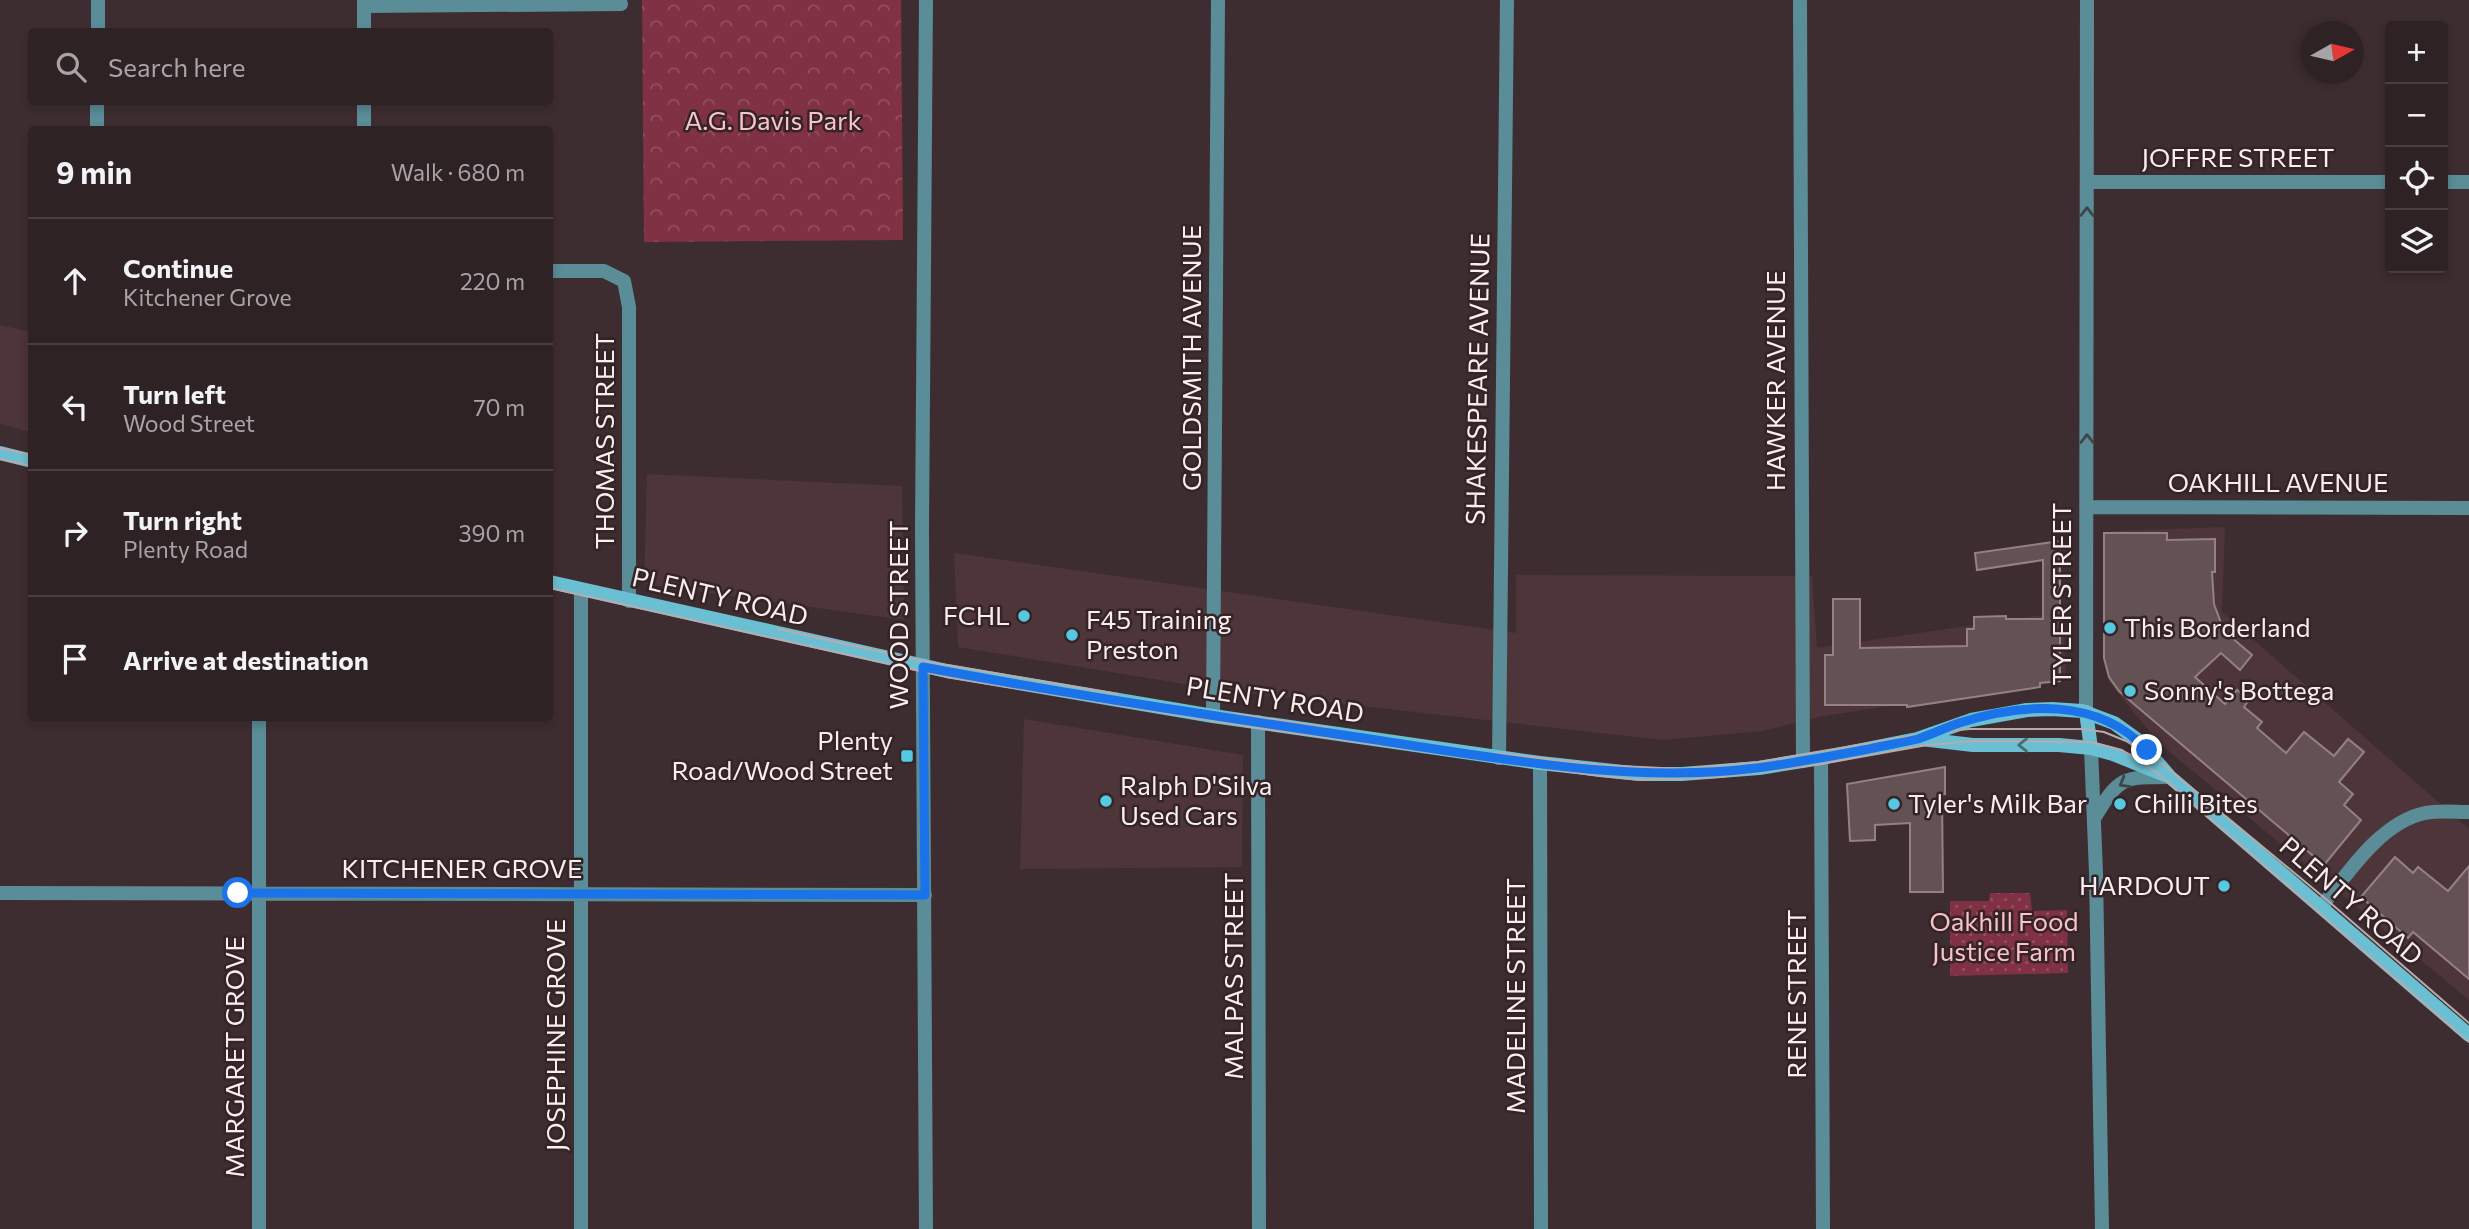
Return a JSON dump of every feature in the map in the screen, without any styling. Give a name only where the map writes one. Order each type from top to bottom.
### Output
[{"type":"main road","points":[[0,453],[28,460]]},
{"type":"main road","name":"PLENTY ROAD","points":[[553,583],[923,667],[1213,716],[1540,764],[1641,774],[1759,768],[1821,758],[1917,739],[1959,723],[2027,709],[2087,712],[2106,719],[2130,734],[2170,777],[2469,1035]]},
{"type":"main road","name":"TYLER STREET","points":[[2087,712],[2091,748]]},
{"type":"main road","name":"PLENTY ROAD","points":[[1917,739],[1973,745],[2091,748],[2170,777]]},
{"type":"street","points":[[97,28],[98,0]]},
{"type":"street","name":"WOOD STREET","points":[[926,0],[923,667],[926,1229]]},
{"type":"street","name":"GOLDSMITH AVENUE","points":[[1213,716],[1218,0]]},
{"type":"street","name":"SHAKESPEARE AVENUE","points":[[1499,758],[1507,0]]},
{"type":"street","name":"HAWKER AVENUE","points":[[1800,0],[1803,761]]},
{"type":"street","name":"TYLER STREET","points":[[2087,0],[2087,712]]},
{"type":"street","points":[[364,28],[364,3],[621,5]]},
{"type":"street","points":[[97,105],[97,126]]},
{"type":"street","points":[[364,105],[364,126]]},
{"type":"street","name":"JOFFRE STREET","points":[[2087,182],[2385,182]]},
{"type":"street","points":[[2448,182],[2469,182]]},
{"type":"street","name":"THOMAS STREET","points":[[553,271],[604,271],[624,281],[629,307],[629,601]]},
{"type":"street","name":"OAKHILL AVENUE","points":[[2087,507],[2469,508]]},
{"type":"street","name":"JOSEPHINE GROVE","points":[[581,590],[581,1229]]},
{"type":"street","name":"MARGARET GROVE","points":[[259,721],[259,1229]]},
{"type":"street","name":"MALPAS STREET","points":[[1258,722],[1259,1229]]},
{"type":"street","name":"TYLER STREET","points":[[2091,748],[2095,818],[2102,1229]]},
{"type":"street","name":"RENE STREET","points":[[1821,758],[1823,1229]]},
{"type":"street","name":"MADELINE STREET","points":[[1540,764],[1541,1229]]},
{"type":"street","points":[[2095,818],[2109,794],[2126,780],[2139,776],[2170,777]]},
{"type":"street","points":[[2322,906],[2375,843],[2392,828],[2424,813],[2469,811]]},
{"type":"street","name":"KITCHENER GROVE","points":[[0,892],[925,895]]},
{"type":"shaded area","points":[[0,325],[28,331],[28,431],[0,424]]},
{"type":"shaded area","points":[[647,474],[902,486],[904,620],[644,584]]},
{"type":"shaded area","points":[[2225,527],[2222,612],[2469,829],[2469,1000],[2159,743],[2109,682],[2113,531]]},
{"type":"shaded area","points":[[954,553],[1516,633],[1516,575],[1812,576],[1817,648],[2063,612],[2066,678],[1819,717],[1763,731],[1663,740],[1227,691],[958,647]]},
{"type":"shaded area","points":[[1024,719],[1243,755],[1242,867],[1020,869]]},
{"type":"green space","name":"A.G. Davis Park","points":[[642,0],[901,0],[903,240],[644,242]]},
{"type":"green space","name":"Oakhill Food Justice Farm","points":[[1990,893],[2030,893],[2032,911],[2067,910],[2068,973],[1950,976],[1950,901],[1989,901]]},
{"type":"building","points":[[2104,533],[2167,533],[2167,540],[2215,539],[2215,572],[2212,572],[2214,604],[2224,631],[2252,655],[2240,670],[2221,653],[2195,677],[2225,704],[2237,690],[2249,700],[2244,707],[2262,722],[2257,728],[2286,753],[2304,732],[2334,756],[2348,739],[2364,752],[2339,782],[2353,794],[2344,805],[2361,820],[2324,865],[2135,705],[2119,691],[2109,677],[2104,658]]},
{"type":"building","points":[[2060,541],[2060,681],[2040,683],[2040,687],[1907,707],[1825,705],[1825,655],[1833,655],[1833,599],[1860,599],[1860,648],[1967,646],[1967,629],[1974,629],[1974,617],[2043,619],[2043,560],[1977,570],[1975,553]]},
{"type":"building","points":[[1945,767],[1945,794],[1942,795],[1943,892],[1910,892],[1910,823],[1875,825],[1875,840],[1850,841],[1847,784]]},
{"type":"building","points":[[2395,857],[2413,873],[2418,867],[2448,891],[2469,866],[2469,979],[2413,932],[2408,938],[2361,897]]},
{"type":"tram line","points":[[0,448],[28,454]]},
{"type":"tram line","points":[[0,459],[28,465]]},
{"type":"tram line","points":[[553,589],[947,677],[1258,728],[1599,776],[1640,780],[1720,777],[1821,764],[1927,745],[1973,741],[2090,742],[2122,750],[2156,772],[2469,1042]]},
{"type":"tram line","points":[[778,629],[923,661],[1118,694]]},
{"type":"tram line","points":[[1236,714],[1329,728]]},
{"type":"tram line","points":[[1495,753],[1600,765],[1682,769],[1758,762],[1935,732],[1970,729],[2082,729],[2104,732],[2126,741],[2164,765],[2327,900],[2469,1023]]},
{"type":"place","name":"FCHL","points":[[1024,616]]},
{"type":"place","name":"This Borderland","points":[[2110,628]]},
{"type":"place","name":"F45 Training Preston","points":[[1072,635]]},
{"type":"place","name":"Sonny's Bottega","points":[[2130,691]]},
{"type":"place","name":"Plenty Road/Wood Street","points":[[907,756]]},
{"type":"place","name":"Ralph D'Silva Used Cars","points":[[1106,801]]},
{"type":"place","name":"Tyler's Milk Bar","points":[[1894,804]]},
{"type":"place","name":"Chilli Bites","points":[[2120,804]]},
{"type":"place","name":"HARDOUT","points":[[2224,886]]},
{"type":"route","points":[[238,893],[925,895],[923,667],[1213,716],[1499,758],[1641,774],[1720,772],[1821,758],[1917,739],[1959,723],[2027,709],[2077,710],[2100,716],[2130,734],[2147,750]]}]
